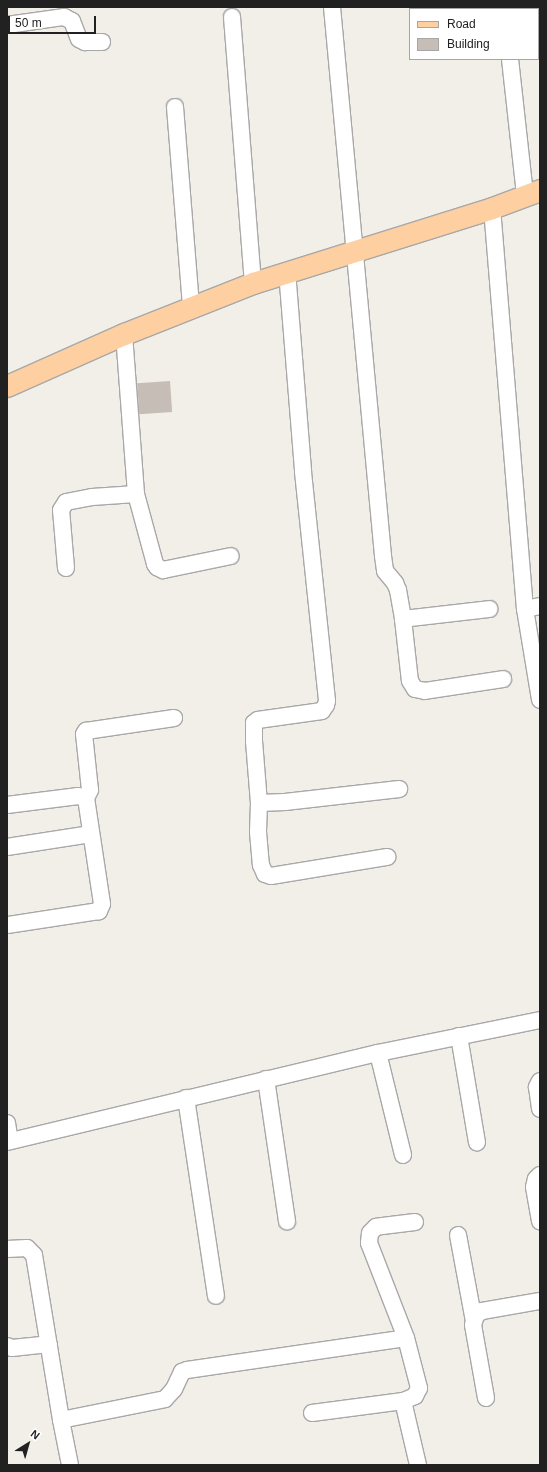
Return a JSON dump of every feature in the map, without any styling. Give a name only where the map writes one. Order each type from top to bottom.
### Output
[{"type":"main road","points":[[7,386],[124,334],[253,283],[287,271],[492,208],[533,192]]},
{"type":"street","points":[[332,7],[356,251],[384,566],[387,575],[397,586],[403,619],[410,681],[415,690],[425,691],[503,680]]},
{"type":"street","points":[[7,25],[64,17],[72,21],[79,39],[86,42],[102,42]]},
{"type":"street","points":[[232,18],[253,283]]},
{"type":"street","points":[[510,60],[533,192]]},
{"type":"street","points":[[175,107],[191,308]]},
{"type":"street","points":[[492,208],[540,700]]},
{"type":"street","points":[[287,271],[303,472],[327,700],[326,706],[322,711],[258,720],[254,723],[259,803],[260,853],[263,871],[268,876],[388,857]]},
{"type":"street","points":[[124,334],[136,494],[150,548],[157,567],[164,570],[231,556]]},
{"type":"street","points":[[66,568],[61,510],[66,502],[92,497],[136,494]]},
{"type":"street","points":[[403,619],[489,609]]},
{"type":"street","points":[[7,925],[100,909],[102,904],[86,798],[90,790],[84,734],[87,730],[174,718]]},
{"type":"street","points":[[259,803],[285,802],[399,789]]},
{"type":"street","points":[[7,805],[78,796],[86,798]]},
{"type":"street","points":[[7,847],[91,834]]},
{"type":"street","points":[[7,1123],[8,1141],[378,1053],[540,1020]]},
{"type":"street","points":[[459,1036],[477,1142]]},
{"type":"street","points":[[378,1053],[403,1155]]},
{"type":"street","points":[[266,1079],[287,1221]]},
{"type":"street","points":[[540,1081],[537,1087],[540,1109]]},
{"type":"street","points":[[186,1098],[216,1296]]},
{"type":"street","points":[[540,1175],[534,1184],[540,1221]]},
{"type":"street","points":[[312,1413],[403,1401],[415,1396],[419,1388],[406,1338],[370,1248],[369,1238],[372,1230],[376,1227],[415,1222]]},
{"type":"street","points":[[458,1235],[474,1321],[486,1398]]},
{"type":"street","points":[[7,1249],[27,1248],[34,1255],[61,1420],[70,1465]]},
{"type":"street","points":[[474,1321],[476,1315],[482,1311],[540,1301]]},
{"type":"street","points":[[61,1420],[166,1399],[174,1389],[182,1372],[187,1370],[406,1338]]},
{"type":"street","points":[[7,1346],[12,1348],[49,1344]]},
{"type":"street","points":[[403,1401],[418,1465]]},
{"type":"building","points":[[170,381],[172,412],[139,414],[137,383]]}]
